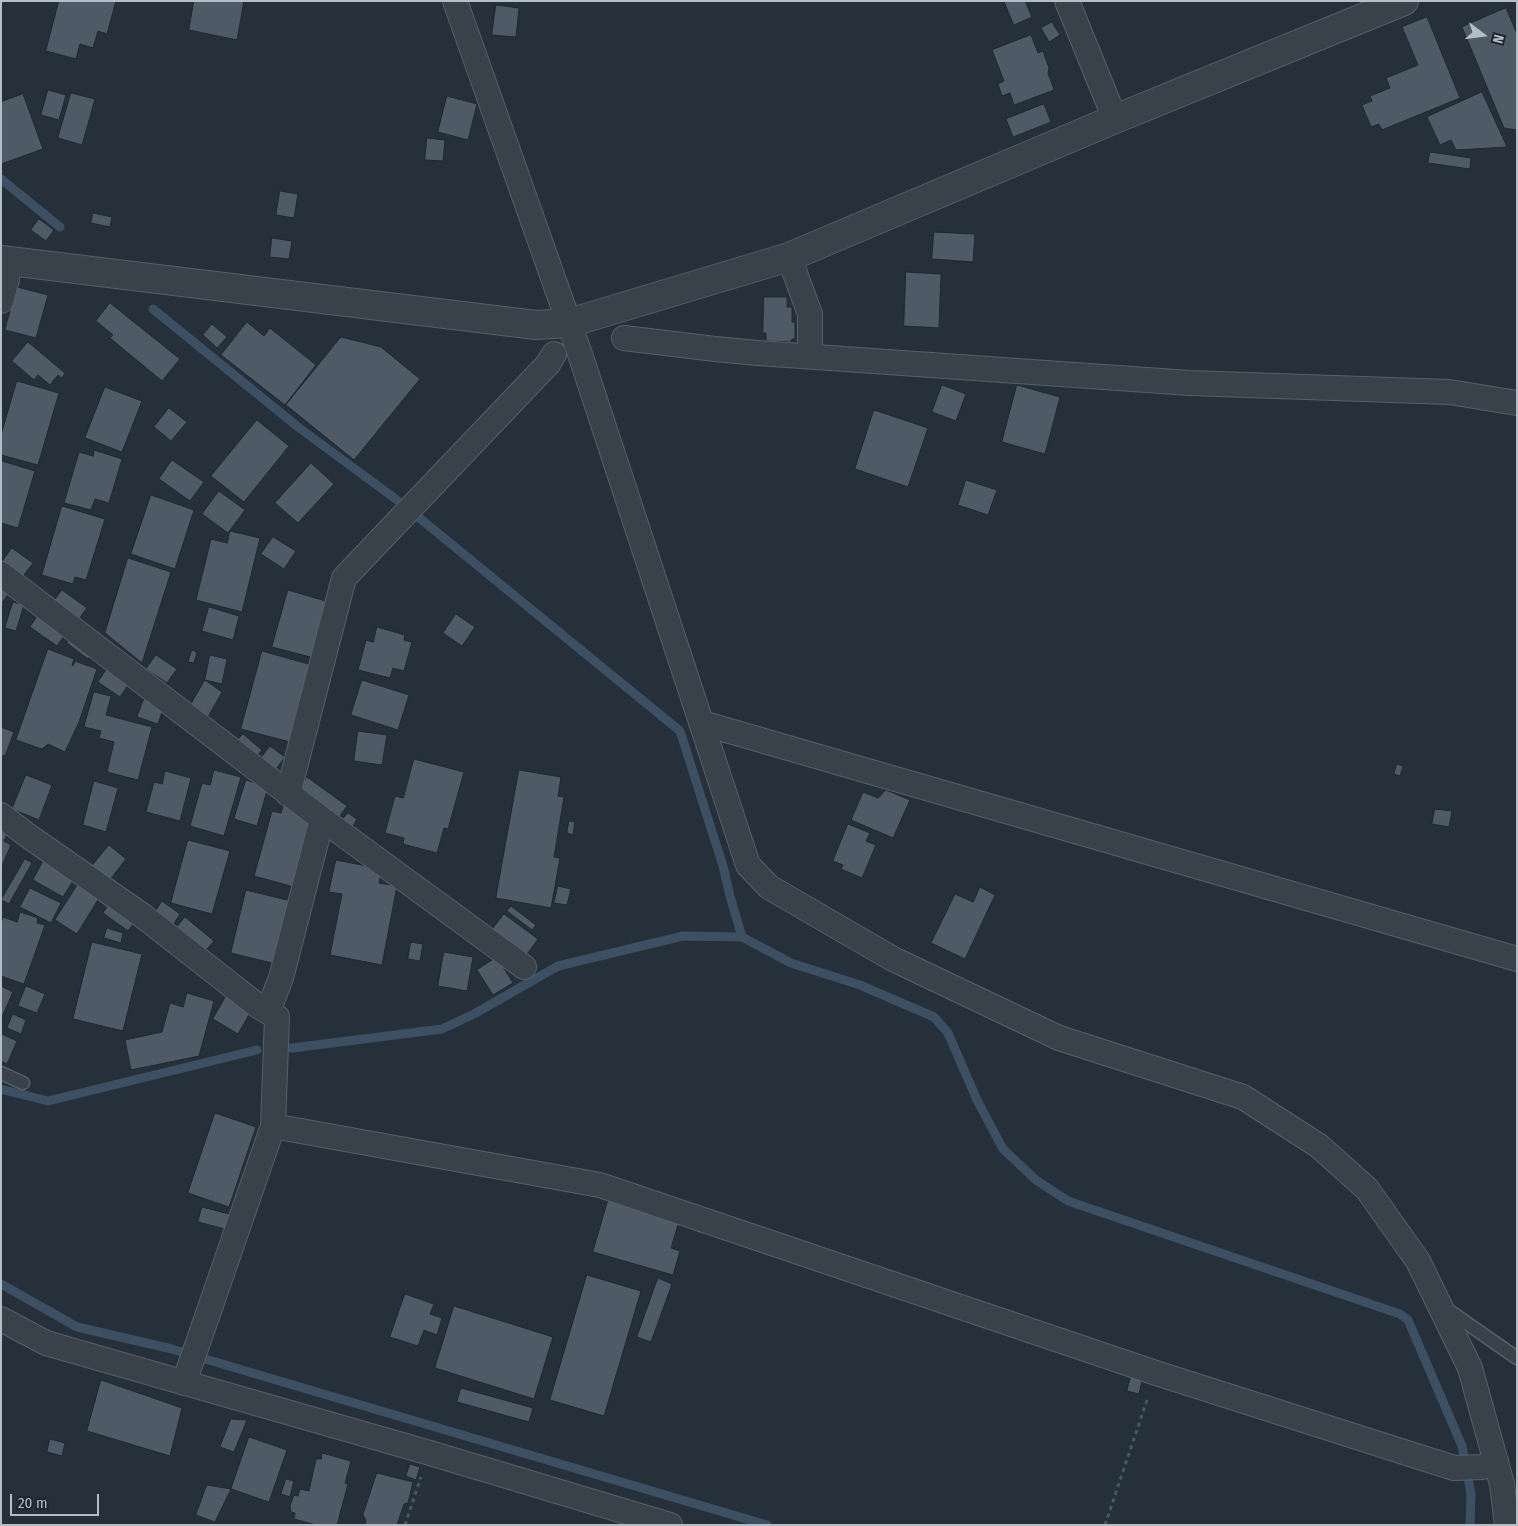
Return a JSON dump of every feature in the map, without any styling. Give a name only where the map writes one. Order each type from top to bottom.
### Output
[{"type":"street","points":[[455,1],[569,323],[748,865],[769,887],[892,959],[1059,1038],[1243,1097],[1319,1146],[1367,1189],[1418,1261],[1440,1305],[1470,1368],[1489,1464],[1502,1484],[1507,1525]]},
{"type":"street","points":[[1067,1],[1115,118]]},
{"type":"street","points":[[1,301],[7,279],[4,261],[536,325],[569,323],[789,257],[1115,118],[1404,1]]},
{"type":"street","points":[[789,257],[810,314],[810,356]]},
{"type":"street","points":[[624,338],[715,349],[1190,383],[1450,392],[1517,403]]},
{"type":"street","points":[[288,794],[344,578],[548,364],[554,354]]},
{"type":"street","points":[[1,574],[322,820],[524,967]]},
{"type":"street","points":[[702,723],[1517,958]]},
{"type":"street","points":[[1,816],[143,916],[258,1006],[277,1018],[273,1126],[186,1376]]},
{"type":"street","points":[[268,1011],[281,978],[322,820]]},
{"type":"street","points":[[273,1126],[600,1185],[1156,1373],[1454,1468],[1489,1464]]},
{"type":"street","points":[[1,1320],[46,1343],[186,1376],[430,1453],[670,1525]]},
{"type":"lane","points":[[1,1073],[23,1083]]},
{"type":"lane","points":[[1440,1305],[1517,1358]]},
{"type":"path","points":[[1105,1525],[1156,1373]]},
{"type":"path","points":[[405,1525],[430,1453]]},
{"type":"building","points":[[59,1],[116,1],[107,34],[98,31],[93,48],[80,44],[76,59],[46,51]]},
{"type":"building","points":[[194,1],[244,1],[237,40],[189,30]]},
{"type":"building","points":[[1004,1],[1025,1],[1032,17],[1014,25]]},
{"type":"building","points":[[496,5],[519,8],[516,37],[492,35]]},
{"type":"building","points":[[1506,8],[1517,34],[1517,130],[1504,128],[1462,27]]},
{"type":"building","points":[[1427,17],[1460,98],[1382,130],[1379,124],[1371,127],[1362,105],[1372,101],[1370,96],[1390,88],[1386,78],[1418,65],[1402,27]]},
{"type":"building","points":[[1052,22],[1060,35],[1049,42],[1041,28]]},
{"type":"building","points":[[1031,35],[1038,53],[1043,51],[1054,90],[1014,105],[1010,93],[1002,96],[998,84],[1004,81],[992,50]]},
{"type":"building","points":[[48,90],[66,95],[59,120],[41,115]]},
{"type":"building","points":[[1482,92],[1507,147],[1456,150],[1451,140],[1440,145],[1427,117]]},
{"type":"building","points":[[71,93],[95,99],[82,145],[58,138]]},
{"type":"building","points":[[23,94],[43,149],[1,164],[1,102]]},
{"type":"building","points":[[447,96],[477,104],[468,140],[438,132]]},
{"type":"building","points":[[1044,104],[1051,122],[1013,137],[1006,119]]},
{"type":"building","points":[[427,138],[445,140],[443,161],[425,160]]},
{"type":"building","points":[[1430,152],[1471,158],[1470,169],[1428,163]]},
{"type":"building","points":[[280,191],[298,194],[294,218],[276,215]]},
{"type":"building","points":[[93,213],[112,217],[110,227],[91,223]]},
{"type":"building","points":[[39,219],[54,230],[46,241],[31,230]]},
{"type":"building","points":[[934,232],[975,234],[973,262],[932,259]]},
{"type":"building","points":[[272,238],[292,241],[289,259],[270,257]]},
{"type":"building","points":[[906,272],[941,274],[939,328],[904,326]]},
{"type":"building","points":[[17,287],[48,295],[36,338],[5,330]]},
{"type":"building","points":[[764,297],[787,297],[787,307],[792,307],[792,322],[795,322],[795,339],[792,339],[791,342],[766,341],[766,333],[763,333]]},
{"type":"building","points":[[110,303],[180,359],[162,381],[110,338],[113,335],[96,321]]},
{"type":"building","points":[[247,322],[264,336],[270,328],[316,365],[285,405],[221,355]]},
{"type":"building","points":[[212,324],[227,337],[217,348],[203,335]]},
{"type":"building","points":[[341,337],[381,347],[420,379],[354,460],[286,405]]},
{"type":"building","points":[[28,342],[65,373],[62,378],[58,375],[50,385],[38,375],[34,380],[12,361]]},
{"type":"building","points":[[17,381],[59,393],[38,465],[1,455],[1,435]]},
{"type":"building","points":[[942,385],[966,394],[956,421],[932,412]]},
{"type":"building","points":[[1017,385],[1060,397],[1045,454],[1002,442]]},
{"type":"building","points":[[105,387],[142,401],[122,452],[85,438]]},
{"type":"building","points":[[169,408],[187,422],[171,441],[154,427]]},
{"type":"building","points":[[874,410],[928,428],[908,487],[855,469]]},
{"type":"building","points":[[257,420],[289,446],[244,502],[211,476]]},
{"type":"building","points":[[94,450],[122,459],[109,503],[95,499],[91,510],[64,503],[79,452],[93,456]]},
{"type":"building","points":[[172,460],[204,482],[190,501],[159,479]]},
{"type":"building","points":[[2,461],[35,471],[18,528],[1,523]]},
{"type":"building","points":[[311,463],[334,484],[298,523],[275,503]]},
{"type":"building","points":[[966,480],[997,490],[988,515],[958,505]]},
{"type":"building","points":[[219,491],[245,510],[228,533],[202,514]]},
{"type":"building","points":[[151,495],[194,510],[175,569],[131,554]]},
{"type":"building","points":[[62,506],[105,519],[86,580],[75,577],[73,584],[42,575]]},
{"type":"building","points":[[230,531],[260,538],[242,612],[196,600],[211,539],[227,543]]},
{"type":"building","points":[[273,537],[296,551],[284,569],[261,554]]},
{"type":"building","points":[[12,548],[33,563],[21,579],[1,563]]},
{"type":"building","points":[[128,558],[171,572],[142,663],[105,633]]},
{"type":"building","points":[[1,582],[12,589],[1,604]]},
{"type":"building","points":[[62,590],[87,608],[75,624],[51,605]]},
{"type":"building","points":[[288,590],[329,602],[314,658],[272,647]]},
{"type":"building","points":[[13,602],[24,605],[16,631],[5,628]]},
{"type":"building","points":[[209,607],[239,616],[233,640],[202,631]]},
{"type":"building","points":[[41,611],[68,630],[57,646],[30,627]]},
{"type":"building","points":[[456,614],[475,627],[462,646],[443,633]]},
{"type":"building","points":[[377,627],[405,635],[404,640],[412,642],[404,671],[393,668],[390,678],[358,670],[366,640],[373,642]]},
{"type":"building","points":[[74,634],[95,650],[88,659],[67,643]]},
{"type":"building","points":[[48,649],[74,659],[73,666],[75,661],[97,669],[79,722],[65,752],[48,744],[42,749],[16,740]]},
{"type":"building","points":[[192,650],[197,652],[194,663],[188,662]]},
{"type":"building","points":[[262,651],[312,665],[290,742],[241,729]]},
{"type":"building","points":[[156,655],[177,669],[167,683],[146,669]]},
{"type":"building","points":[[210,655],[227,659],[222,684],[205,680]]},
{"type":"building","points":[[110,664],[132,679],[120,697],[98,682]]},
{"type":"building","points":[[205,680],[222,692],[208,717],[190,706]]},
{"type":"building","points":[[362,680],[409,695],[398,730],[351,715]]},
{"type":"building","points":[[94,692],[111,696],[106,715],[152,727],[138,780],[107,772],[114,742],[99,738],[101,731],[84,727]]},
{"type":"building","points":[[144,699],[164,706],[158,724],[137,717]]},
{"type":"building","points":[[1,727],[14,732],[5,756],[1,755]]},
{"type":"building","points":[[358,731],[387,735],[382,765],[354,761]]},
{"type":"building","points":[[243,734],[262,750],[255,758],[236,742]]},
{"type":"building","points":[[270,746],[285,757],[273,773],[258,762]]},
{"type":"building","points":[[414,759],[464,772],[448,829],[444,828],[437,853],[403,844],[404,838],[385,833],[395,796],[403,798]]},
{"type":"building","points":[[1397,764],[1403,766],[1400,776],[1394,774]]},
{"type":"building","points":[[214,770],[241,777],[224,836],[190,826],[202,783],[210,785]]},
{"type":"building","points":[[519,770],[561,777],[558,796],[564,797],[554,857],[560,858],[551,908],[496,898]]},
{"type":"building","points":[[165,771],[191,778],[180,821],[146,812],[154,782],[162,784]]},
{"type":"building","points":[[26,775],[52,785],[39,820],[12,809]]},
{"type":"building","points":[[307,777],[347,806],[337,820],[297,792]]},
{"type":"building","points":[[246,780],[268,787],[257,826],[234,819]]},
{"type":"building","points":[[94,781],[118,788],[106,832],[83,825]]},
{"type":"building","points":[[886,790],[910,800],[893,838],[851,820],[863,792],[878,798]]},
{"type":"building","points":[[285,798],[313,817],[294,887],[254,876],[272,811],[281,813]]},
{"type":"building","points":[[1435,809],[1452,811],[1449,827],[1432,824]]},
{"type":"building","points":[[348,813],[357,819],[351,830],[340,822]]},
{"type":"building","points":[[569,821],[575,822],[573,835],[567,833]]},
{"type":"building","points":[[848,824],[870,833],[866,841],[876,845],[862,878],[841,869],[843,865],[833,861]]},
{"type":"building","points":[[1,830],[8,832],[4,841],[11,845],[1,868]]},
{"type":"building","points":[[188,840],[230,851],[212,914],[171,903]]},
{"type":"building","points":[[109,845],[126,859],[109,881],[91,867]]},
{"type":"building","points":[[46,856],[77,874],[63,897],[33,880]]},
{"type":"building","points":[[25,859],[32,863],[9,904],[1,900]]},
{"type":"building","points":[[336,860],[382,869],[379,883],[397,886],[382,965],[330,955],[342,894],[329,892]]},
{"type":"building","points":[[78,884],[99,898],[77,934],[55,920]]},
{"type":"building","points":[[558,886],[571,889],[567,905],[554,903]]},
{"type":"building","points":[[980,887],[995,895],[965,959],[931,943],[955,894],[973,902]]},
{"type":"building","points":[[30,888],[61,903],[51,923],[20,907]]},
{"type":"building","points":[[246,890],[291,901],[276,964],[231,953]]},
{"type":"building","points":[[162,901],[180,914],[170,930],[152,917]]},
{"type":"building","points":[[111,902],[136,920],[128,931],[103,913]]},
{"type":"building","points":[[511,906],[536,925],[532,930],[507,911]]},
{"type":"building","points":[[20,912],[38,918],[37,923],[45,925],[24,984],[1,976],[1,923],[3,917],[17,922]]},
{"type":"building","points":[[504,914],[538,939],[522,961],[488,935]]},
{"type":"building","points":[[185,917],[214,941],[201,956],[173,932]]},
{"type":"building","points":[[107,928],[123,933],[121,943],[104,938]]},
{"type":"building","points":[[92,942],[142,954],[123,1031],[73,1019]]},
{"type":"building","points":[[411,942],[423,944],[420,961],[408,959]]},
{"type":"building","points":[[444,952],[473,957],[467,991],[438,986]]},
{"type":"building","points":[[497,957],[513,983],[493,995],[477,970]]},
{"type":"building","points":[[1,986],[13,992],[1,1019]]},
{"type":"building","points":[[26,986],[45,994],[37,1013],[18,1006]]},
{"type":"building","points":[[187,993],[214,1001],[199,1056],[131,1070],[125,1040],[162,1032],[170,1003],[183,1007]]},
{"type":"building","points":[[226,996],[251,1011],[238,1034],[213,1019]]},
{"type":"building","points":[[13,1014],[26,1020],[21,1034],[7,1028]]},
{"type":"building","points":[[2,1034],[17,1041],[7,1064],[1,1061]]},
{"type":"building","points":[[215,1113],[256,1127],[229,1207],[188,1193]]},
{"type":"building","points":[[609,1197],[680,1218],[671,1248],[680,1251],[673,1275],[593,1252]]},
{"type":"building","points":[[202,1207],[233,1215],[229,1230],[198,1222]]},
{"type":"building","points":[[587,1275],[641,1291],[604,1416],[550,1400]]},
{"type":"building","points":[[658,1278],[672,1284],[651,1342],[637,1337]]},
{"type":"building","points":[[405,1294],[434,1304],[430,1314],[442,1318],[437,1335],[424,1330],[418,1346],[390,1337]]},
{"type":"building","points":[[454,1306],[553,1337],[534,1399],[435,1368]]},
{"type":"building","points":[[1132,1373],[1143,1376],[1139,1394],[1127,1391]]},
{"type":"building","points":[[101,1380],[182,1408],[170,1456],[87,1431]]},
{"type":"building","points":[[461,1388],[533,1408],[529,1422],[457,1402]]},
{"type":"building","points":[[231,1419],[247,1420],[234,1452],[220,1447]]},
{"type":"building","points":[[249,1437],[287,1450],[269,1502],[231,1489]]},
{"type":"building","points":[[50,1439],[65,1443],[62,1456],[47,1452]]},
{"type":"building","points":[[322,1453],[351,1461],[345,1483],[348,1484],[337,1525],[316,1525],[294,1519],[295,1513],[291,1512],[290,1506],[294,1495],[298,1496],[300,1489],[309,1491],[316,1459],[321,1459]]},
{"type":"building","points":[[410,1464],[420,1467],[416,1480],[406,1476]]},
{"type":"building","points":[[377,1473],[413,1482],[408,1503],[404,1504],[397,1525],[365,1525],[366,1520],[363,1515]]},
{"type":"building","points":[[286,1479],[294,1481],[290,1497],[281,1494]]},
{"type":"building","points":[[207,1485],[231,1489],[215,1522],[196,1515]]},
{"type":"waterway","points":[[1,179],[60,227]]},
{"type":"waterway","points":[[153,309],[298,427],[397,500]]},
{"type":"waterway","points":[[417,516],[680,731],[723,866],[742,937],[791,963],[860,985],[934,1017],[948,1033],[977,1100],[1003,1149],[1036,1180],[1068,1201],[1400,1314],[1408,1320],[1462,1446],[1471,1494],[1470,1525]]},
{"type":"waterway","points":[[292,1048],[442,1029],[474,1014],[558,966],[683,936],[742,937]]},
{"type":"waterway","points":[[1,1089],[48,1101],[257,1050]]},
{"type":"waterway","points":[[1,1284],[77,1327],[168,1348],[767,1525]]}]
